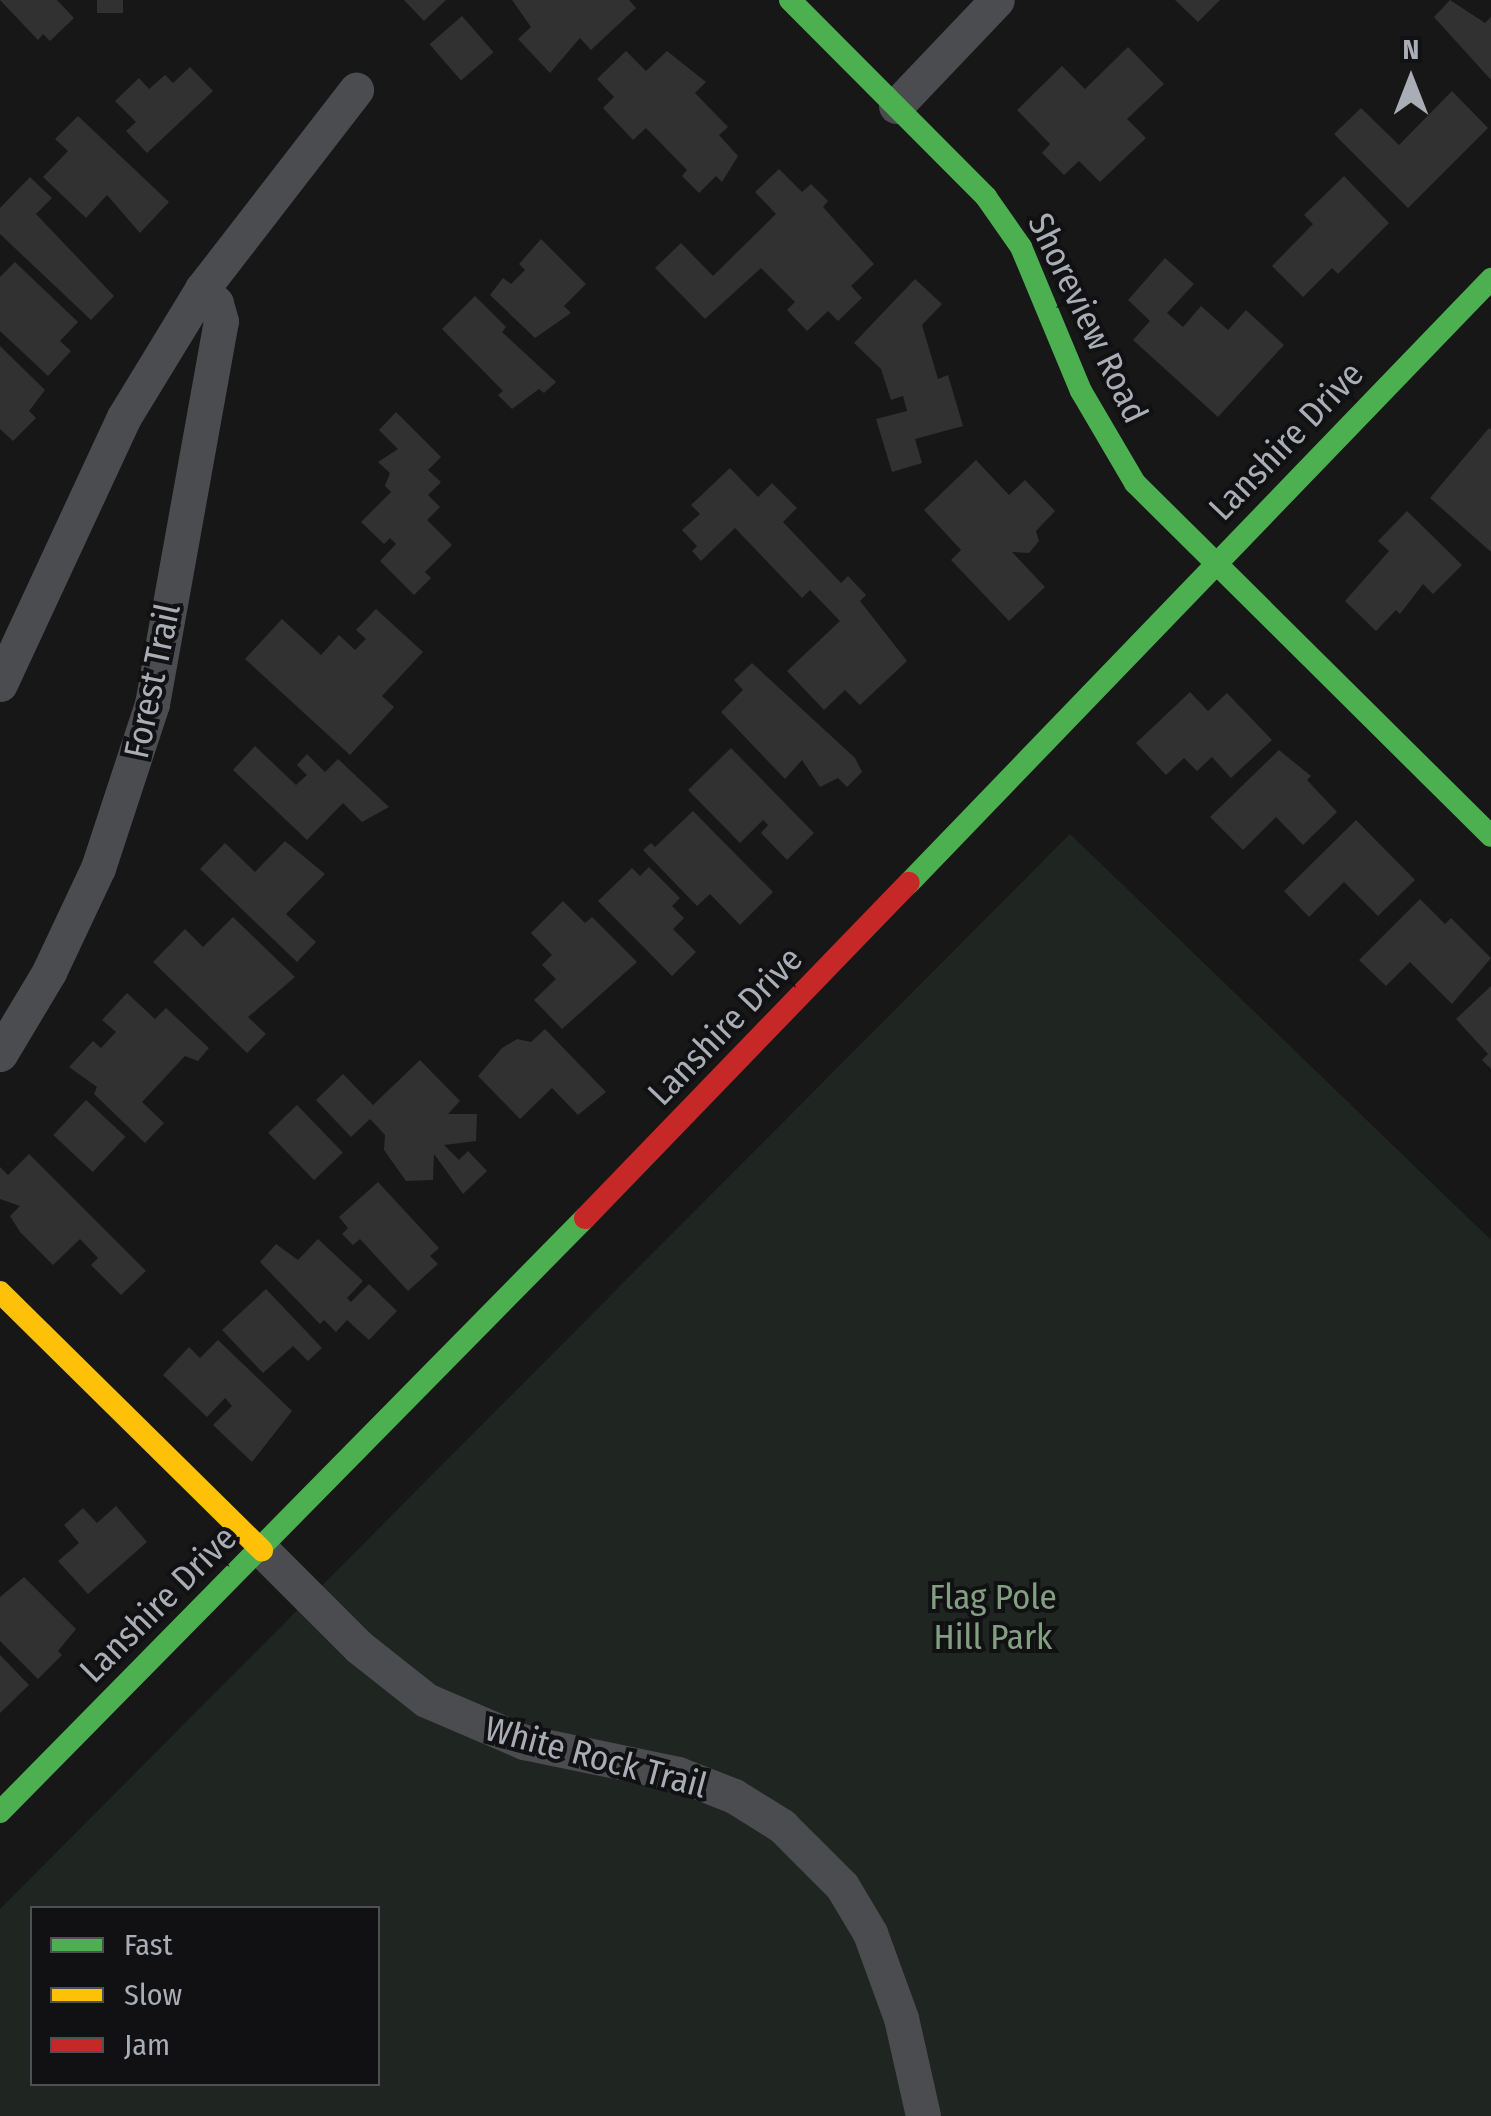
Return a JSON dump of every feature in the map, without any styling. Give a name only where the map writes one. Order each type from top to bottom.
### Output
[{"type":"street","name":"Shoreview Road","points":[[790,0],[986,196],[1022,247],[1105,437],[1135,483],[1491,836]]},
{"type":"street","points":[[896,106],[997,0]]},
{"type":"street","points":[[0,684],[124,417],[202,289],[356,90]]},
{"type":"street","name":"Lanshire Drive","points":[[0,1812],[810,990],[1050,730],[1491,279]]},
{"type":"street","name":"Forest Trail","points":[[0,1054],[49,972],[98,868],[152,704],[221,320],[216,303],[202,289]]},
{"type":"street","name":"White Rock Trail","points":[[0,1292],[359,1648],[426,1700],[524,1742],[678,1774],[734,1796],[782,1826],[842,1886],[870,1934],[901,2018],[923,2116]]},
{"type":"green space","name":"Flag Pole Hill Park","points":[[1070,834],[1491,1240],[1491,2116],[0,2116],[0,1909]]},
{"type":"building","points":[[0,0],[57,0],[74,18],[50,41],[43,34],[38,40]]},
{"type":"building","points":[[97,0],[123,0],[123,13],[97,13]]},
{"type":"building","points":[[404,0],[446,0],[424,21]]},
{"type":"building","points":[[512,0],[629,0],[636,8],[591,50],[580,38],[550,73],[518,39],[531,27]]},
{"type":"building","points":[[1175,0],[1220,0],[1198,22]]},
{"type":"building","points":[[1450,0],[1485,23],[1491,17],[1491,80],[1434,17]]},
{"type":"building","points":[[462,16],[493,52],[461,80],[430,44]]},
{"type":"building","points":[[1128,47],[1164,84],[1127,119],[1146,138],[1100,182],[1079,161],[1064,175],[1042,153],[1050,144],[1017,110],[1062,66],[1085,89]]},
{"type":"building","points":[[626,51],[646,71],[667,51],[706,82],[695,93],[728,127],[719,135],[738,156],[722,182],[716,176],[699,193],[682,176],[687,170],[646,128],[633,140],[603,108],[614,97],[597,79]]},
{"type":"building","points":[[190,67],[213,91],[147,153],[126,131],[136,122],[115,101],[139,78],[149,89],[165,75],[173,83]]},
{"type":"building","points":[[1452,91],[1488,128],[1408,208],[1334,134],[1361,108],[1399,145]]},
{"type":"building","points":[[78,116],[169,202],[140,233],[107,195],[86,218],[43,177],[68,151],[55,139]]},
{"type":"building","points":[[779,169],[802,192],[811,184],[828,201],[823,207],[874,264],[851,286],[862,298],[838,321],[828,311],[807,331],[787,310],[795,302],[761,268],[705,319],[655,268],[681,243],[713,276],[776,214],[755,192]]},
{"type":"building","points":[[1344,176],[1389,223],[1338,274],[1332,268],[1303,297],[1272,266],[1313,224],[1304,215]]},
{"type":"building","points":[[30,177],[52,198],[36,214],[114,296],[91,320],[0,234],[0,208]]},
{"type":"building","points":[[541,239],[586,284],[564,306],[571,313],[535,338],[490,295],[503,278],[511,284],[525,270],[519,264]]},
{"type":"building","points":[[1165,258],[1194,284],[1167,313],[1183,327],[1201,306],[1228,330],[1246,310],[1284,345],[1218,417],[1133,340],[1150,321],[1128,300]]},
{"type":"building","points":[[15,262],[78,322],[60,341],[71,351],[48,376],[0,331],[0,277]]},
{"type":"building","points":[[915,279],[942,304],[922,325],[938,379],[948,375],[963,426],[915,439],[922,463],[892,472],[876,419],[907,411],[903,396],[891,400],[881,369],[854,343]]},
{"type":"building","points":[[475,296],[506,327],[502,332],[556,382],[544,393],[539,389],[512,409],[498,395],[503,391],[442,329]]},
{"type":"building","points":[[0,346],[45,390],[29,411],[36,418],[13,441],[0,429]]},
{"type":"building","points":[[396,412],[441,457],[428,470],[441,482],[428,495],[440,507],[427,520],[452,545],[425,572],[431,578],[414,595],[380,561],[396,544],[390,538],[384,544],[361,522],[391,492],[385,486],[390,473],[378,462],[398,449],[379,430]]},
{"type":"building","points":[[1491,430],[1491,552],[1430,498]]},
{"type":"building","points":[[976,460],[1009,495],[1025,480],[1055,511],[1036,531],[1039,541],[1029,553],[1012,552],[1045,587],[1009,621],[951,560],[961,550],[924,510]]},
{"type":"building","points":[[730,468],[758,497],[772,483],[797,508],[783,522],[841,583],[848,576],[866,595],[860,601],[907,661],[860,705],[845,690],[824,710],[787,671],[840,621],[810,590],[802,598],[735,528],[701,561],[692,551],[697,546],[682,530],[700,514],[691,505]]},
{"type":"building","points":[[1407,511],[1462,565],[1433,594],[1423,584],[1400,614],[1396,610],[1376,631],[1345,601],[1389,551],[1378,541]]},
{"type":"building","points":[[376,609],[423,652],[382,696],[394,707],[350,755],[245,659],[282,619],[321,655],[339,635],[355,650],[366,639],[356,630]]},
{"type":"building","points":[[752,663],[855,758],[862,772],[847,787],[838,778],[820,787],[802,760],[785,779],[721,712],[743,690],[734,680]]},
{"type":"building","points":[[1190,692],[1208,711],[1227,693],[1272,740],[1231,778],[1212,757],[1197,771],[1184,758],[1166,775],[1136,743]]},
{"type":"building","points":[[255,746],[296,785],[307,775],[297,765],[307,754],[325,772],[338,759],[389,807],[362,822],[343,803],[307,840],[233,770]]},
{"type":"building","points":[[731,748],[814,833],[787,860],[761,833],[768,825],[763,820],[740,843],[688,790]]},
{"type":"building","points":[[1279,750],[1311,776],[1307,780],[1337,812],[1303,845],[1276,817],[1243,850],[1210,817]]},
{"type":"building","points":[[693,811],[773,892],[740,925],[710,894],[697,906],[643,850],[651,843],[655,847]]},
{"type":"building","points":[[1356,820],[1415,880],[1378,916],[1344,882],[1309,917],[1284,891]]},
{"type":"building","points":[[285,841],[325,874],[286,914],[316,942],[297,962],[200,869],[225,843],[255,872]]},
{"type":"building","points":[[649,867],[680,898],[672,906],[684,918],[673,929],[696,952],[672,976],[598,901],[632,868],[640,876]]},
{"type":"building","points":[[1420,899],[1445,924],[1451,918],[1491,958],[1452,1004],[1410,962],[1386,986],[1359,960]]},
{"type":"building","points":[[563,901],[585,923],[592,917],[637,962],[562,1029],[534,1000],[556,979],[542,965],[552,955],[531,933]]},
{"type":"building","points":[[233,917],[295,977],[248,1017],[266,1034],[247,1053],[153,962],[185,929],[203,947]]},
{"type":"building","points":[[1491,986],[1491,1069],[1482,1060],[1488,1054],[1456,1019]]},
{"type":"building","points":[[127,993],[155,1019],[166,1008],[209,1048],[198,1061],[185,1056],[142,1102],[164,1123],[145,1143],[94,1094],[97,1087],[69,1067],[93,1041],[101,1048],[116,1032],[102,1020]]},
{"type":"building","points":[[545,1029],[606,1092],[578,1115],[552,1088],[520,1119],[478,1076],[502,1048],[517,1039],[531,1042]]},
{"type":"building","points":[[420,1060],[460,1101],[448,1114],[477,1114],[476,1141],[444,1145],[459,1160],[468,1151],[487,1171],[463,1194],[434,1154],[433,1180],[406,1181],[384,1150],[385,1135],[370,1119],[351,1137],[316,1100],[343,1074],[373,1105]]},
{"type":"building","points":[[86,1100],[125,1137],[93,1172],[53,1135]]},
{"type":"building","points":[[297,1105],[343,1152],[314,1180],[268,1133]]},
{"type":"building","points":[[29,1154],[146,1271],[121,1295],[91,1265],[98,1258],[80,1239],[53,1265],[20,1232],[10,1216],[20,1206],[0,1199],[0,1167],[8,1175]]},
{"type":"building","points":[[378,1182],[439,1248],[430,1256],[438,1264],[408,1291],[360,1239],[353,1245],[342,1234],[348,1228],[339,1217]]},
{"type":"building","points":[[318,1239],[363,1281],[347,1298],[351,1302],[369,1284],[397,1311],[369,1340],[347,1320],[336,1332],[324,1320],[320,1324],[260,1262],[276,1244],[298,1260]]},
{"type":"building","points":[[266,1289],[322,1348],[308,1361],[293,1346],[263,1373],[222,1330]]},
{"type":"building","points":[[218,1340],[292,1411],[252,1462],[213,1425],[232,1406],[225,1398],[207,1417],[163,1375],[189,1347],[200,1358]]},
{"type":"building","points":[[116,1506],[147,1542],[88,1594],[58,1561],[79,1543],[64,1525],[83,1508],[97,1523]]},
{"type":"building","points":[[24,1577],[76,1629],[58,1651],[62,1655],[38,1679],[0,1641],[0,1597]]},
{"type":"building","points":[[0,1655],[29,1685],[0,1713]]},
{"type":"traffic: fast","points":[[790,0],[986,197],[1021,247],[1081,391],[1135,483],[1491,836]]},
{"type":"traffic: fast","points":[[909,883],[1491,279]]},
{"type":"traffic: fast","points":[[0,1812],[585,1218]]},
{"type":"traffic: slow","points":[[0,1292],[262,1550]]},
{"type":"traffic: jam","points":[[585,1218],[909,883]]}]
